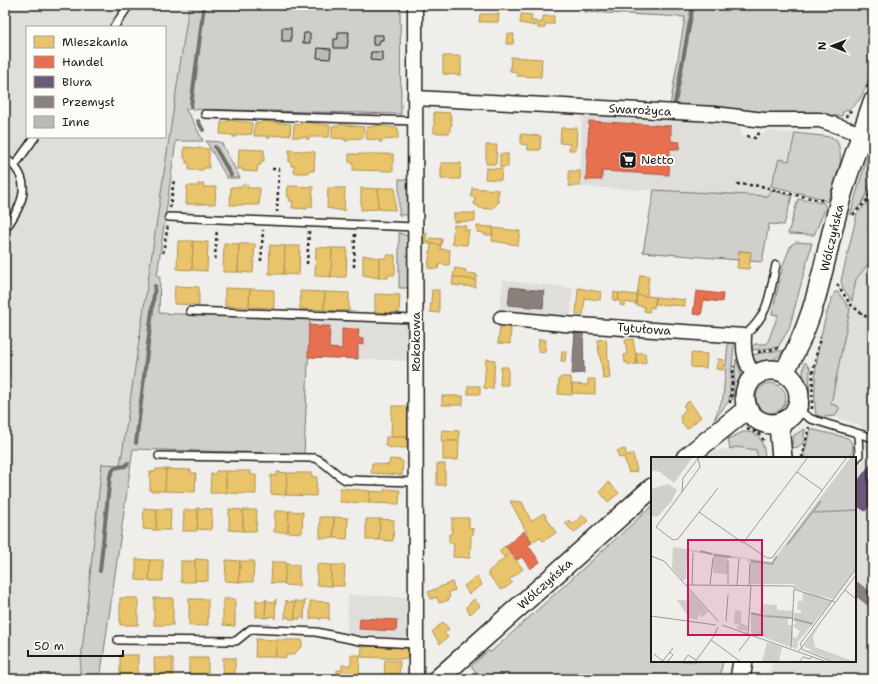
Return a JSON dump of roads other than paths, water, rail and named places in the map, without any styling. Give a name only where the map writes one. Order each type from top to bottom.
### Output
[{"type":"main road","name":"Wólczyńska","points":[[784,372],[796,352],[811,318],[821,284],[842,194],[873,102]]},
{"type":"main road","points":[[772,369],[784,372],[795,381],[800,396],[797,410],[790,420],[779,425],[766,425],[755,419],[747,410],[744,398],[749,383],[760,372],[772,369]]},
{"type":"main road","points":[[687,457],[736,417],[747,410]]},
{"type":"main road","points":[[779,425],[782,457]]},
{"type":"main road","name":"Wólczyńska","points":[[438,679],[651,489]]},
{"type":"main road","points":[[740,679],[744,662]]},
{"type":"street","name":"Rokokowa","points":[[415,5],[416,679]]},
{"type":"street","name":"Swarożyca","points":[[416,98],[752,118],[764,120],[820,120],[862,134]]},
{"type":"street","name":"Tytułowa","points":[[500,318],[564,324],[744,336]]},
{"type":"street","points":[[744,336],[743,350],[746,365],[755,377]]},
{"type":"lane","points":[[115,26],[129,5]]},
{"type":"lane","points":[[205,114],[415,121]]},
{"type":"lane","points":[[15,165],[34,138]]},
{"type":"lane","points":[[5,158],[15,165],[23,180],[23,197],[17,213],[5,229]]},
{"type":"lane","points":[[169,217],[416,227]]},
{"type":"lane","points":[[744,336],[756,326],[765,310],[776,265]]},
{"type":"lane","points":[[190,311],[416,319]]},
{"type":"lane","points":[[797,410],[811,419],[873,438]]},
{"type":"lane","points":[[856,459],[859,455],[858,434]]},
{"type":"lane","points":[[159,456],[315,458],[323,461],[339,476],[346,480],[416,482]]},
{"type":"lane","points":[[118,640],[236,641],[251,629],[316,632],[360,641],[415,644]]},
{"type":"waterway","points":[[191,106],[204,5]]},
{"type":"waterway","points":[[675,103],[693,5]]},
{"type":"waterway","points":[[198,121],[203,130]]},
{"type":"waterway","points":[[215,147],[231,175]]},
{"type":"waterway","points":[[136,443],[155,286]]},
{"type":"waterway","points":[[100,571],[110,476],[114,468],[125,466],[128,463]]},
{"type":"place","name":"Netto","points":[[628,160]]}]
